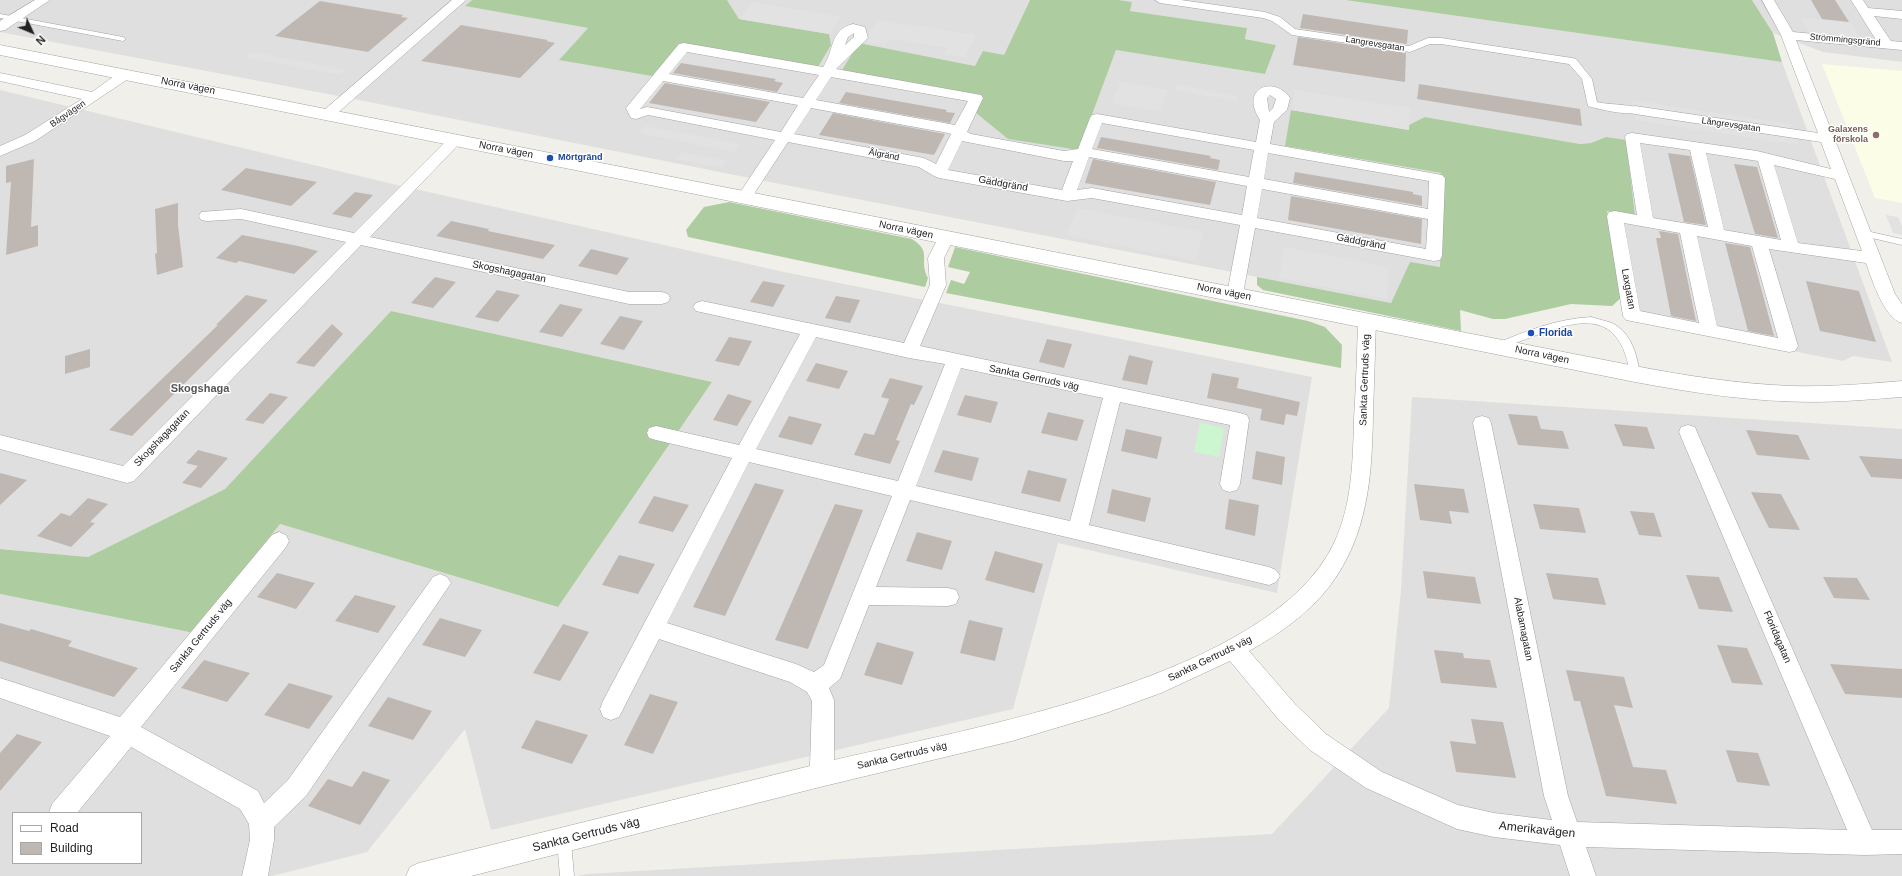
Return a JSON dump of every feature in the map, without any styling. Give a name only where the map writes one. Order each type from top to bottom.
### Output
[{"type":"street","points":[[0,27],[44,0]]},
{"type":"street","points":[[328,114],[460,0]]},
{"type":"street","name":"Langrevsgatan","points":[[1160,0],[1265,15],[1276,19],[1292,32],[1410,49],[1428,41],[1441,41],[1572,61],[1587,79],[1592,104],[1606,108],[1635,110]]},
{"type":"street","points":[[1768,0],[1788,35],[1828,139],[1862,234],[1887,296],[1902,317]]},
{"type":"street","points":[[1860,5],[1902,14]]},
{"type":"street","points":[[1860,5],[1886,44]]},
{"type":"street","name":"Strömmingsgränd","points":[[1788,35],[1902,46]]},
{"type":"street","name":"Ålgränd","points":[[684,47],[830,68],[976,98],[939,172],[924,163],[784,136],[647,111],[636,115],[633,108],[684,47]]},
{"type":"street","name":"Norra vägen","points":[[0,50],[1635,374],[1698,385],[1814,394],[1902,389]]},
{"type":"street","points":[[745,197],[830,68]]},
{"type":"street","points":[[94,97],[126,74]]},
{"type":"street","points":[[660,76],[952,129],[967,138],[1064,156],[1075,156],[1084,152],[1436,215]]},
{"type":"street","name":"Bågvägen","points":[[0,77],[94,97]]},
{"type":"street","name":"Bågvägen","points":[[0,152],[30,138],[94,97]]},
{"type":"street","name":"Långrevsgatan","points":[[1635,110],[1828,139]]},
{"type":"street","name":"Gäddgränd","points":[[939,172],[1067,196],[1092,193],[1434,256],[1437,178],[1097,118],[1067,196]]},
{"type":"street","points":[[1235,294],[1267,120]]},
{"type":"street","points":[[1646,222],[1632,137],[1765,158],[1841,176]]},
{"type":"street","name":"Skogshagagatan","points":[[0,442],[127,475],[455,140]]},
{"type":"street","points":[[1697,147],[1717,234]]},
{"type":"street","points":[[1765,158],[1791,247]]},
{"type":"street","name":"Skogshagagatan","points":[[208,216],[241,214],[629,298],[662,298]]},
{"type":"street","name":"Laxgatan","points":[[1759,242],[1788,346],[1632,316],[1615,216],[1759,242],[1872,258]]},
{"type":"street","points":[[1687,229],[1709,331]]},
{"type":"street","points":[[909,352],[938,285],[936,258],[946,238]]},
{"type":"street","points":[[1872,258],[1893,288],[1902,296]]},
{"type":"street","name":"Sankta Gertruds väg","points":[[702,307],[909,352],[1240,420],[1230,484]]},
{"type":"street","name":"Sankta Gertruds väg","points":[[419,876],[564,841],[822,775],[962,742],[1089,708],[1155,686],[1234,649],[1286,616],[1314,590],[1333,565],[1348,537],[1356,510],[1361,482],[1367,321]]},
{"type":"street","points":[[611,709],[744,453],[811,330]]},
{"type":"street","points":[[814,685],[832,672],[905,491],[955,361]]},
{"type":"street","name":"Norra vägen","points":[[1814,394],[1884,384],[1902,378]]},
{"type":"street","points":[[1077,531],[1113,394]]},
{"type":"street","name":"Alabamagatan","points":[[1482,424],[1556,796],[1583,876]]},
{"type":"street","points":[[656,432],[1269,576]]},
{"type":"street","name":"Floridagatan","points":[[1688,432],[1865,843]]},
{"type":"street","name":"Sankta Gertruds väg","points":[[62,812],[279,541]]},
{"type":"street","points":[[261,822],[297,788],[440,583]]},
{"type":"street","points":[[863,596],[948,597]]},
{"type":"street","points":[[654,628],[796,674],[814,685],[823,700],[822,775]]},
{"type":"street","name":"Amerikavägen","points":[[1234,649],[1287,712],[1318,742],[1374,780],[1457,817],[1494,825],[1568,834],[1865,843],[1902,842]]},
{"type":"street","points":[[0,688],[126,732],[249,800],[261,822],[262,840],[255,876]]},
{"type":"lane","points":[[0,16],[123,39]]},
{"type":"lane","points":[[1862,234],[1902,242]]},
{"type":"lane","points":[[1497,346],[1550,326],[1581,319],[1592,320],[1613,328],[1623,337],[1631,353],[1635,374]]},
{"type":"lane","points":[[564,841],[567,876]]},
{"type":"shaded area","points":[[0,0],[472,0],[466,6],[588,28],[560,59],[681,45],[739,19],[727,0],[1030,0],[1004,55],[975,66],[859,43],[983,98],[1079,150],[1116,50],[1265,74],[1276,45],[1245,39],[1247,28],[1129,11],[1132,2],[1119,0],[1345,0],[1782,62],[1892,362],[1853,356],[1843,361],[1627,318],[1607,211],[1635,216],[1606,137],[1591,143],[1580,144],[1426,117],[1409,130],[1285,146],[1441,173],[1440,267],[1410,263],[1391,303],[349,98],[0,32]]},
{"type":"shaded area","points":[[1752,0],[1902,0],[1902,62],[1823,52],[1773,33]]},
{"type":"shaded area","points":[[752,2],[841,17],[829,34],[739,19]]},
{"type":"shaded area","points":[[1801,18],[1851,23],[1860,37],[1809,32]]},
{"type":"shaded area","points":[[877,20],[976,35],[965,57],[945,54],[948,48],[889,39],[885,45],[864,42]]},
{"type":"shaded area","points":[[252,52],[346,70],[340,75],[245,57]]},
{"type":"shaded area","name":"Galaxens förskola","points":[[1822,64],[1902,71],[1902,203],[1875,198]]},
{"type":"shaded area","points":[[1120,82],[1167,90],[1161,111],[1112,103]]},
{"type":"shaded area","points":[[1177,85],[1238,96],[1236,101],[1175,90]]},
{"type":"shaded area","points":[[0,90],[393,184],[784,272],[1312,377],[1277,593],[1058,543],[1013,709],[491,830],[465,729],[367,852],[272,876],[0,876],[0,594],[194,633],[280,524],[558,607],[712,382],[391,311],[225,489],[88,557],[0,549]]},
{"type":"shaded area","points":[[1295,90],[1410,108],[1409,130],[1291,110]]},
{"type":"shaded area","points":[[1631,100],[1791,124],[1799,145],[1635,120]]},
{"type":"shaded area","points":[[645,126],[741,144],[735,152],[639,133]]},
{"type":"shaded area","points":[[681,152],[727,161],[722,168],[675,159]]},
{"type":"shaded area","points":[[1077,208],[1203,232],[1196,261],[1067,235]]},
{"type":"shaded area","points":[[1886,215],[1898,217],[1902,226],[1902,235],[1893,233]]},
{"type":"shaded area","points":[[1284,247],[1389,267],[1387,299],[1279,278]]},
{"type":"shaded area","points":[[1412,397],[1902,429],[1902,876],[577,876],[587,874],[1272,834],[1389,708],[1401,590]]},
{"type":"green space","points":[[472,0],[727,0],[739,19],[829,34],[831,45],[818,67],[681,45],[652,76],[559,60],[588,28],[465,6]]},
{"type":"green space","points":[[1030,0],[1119,0],[1132,2],[1130,11],[1247,28],[1245,39],[1276,45],[1265,74],[1116,50],[1079,150],[1008,139],[975,112],[983,98],[840,73],[859,43],[975,66],[983,51],[1004,55]]},
{"type":"green space","points":[[1345,0],[1752,0],[1773,33],[1782,62]]},
{"type":"green space","points":[[1291,110],[1409,130],[1409,125],[1425,117],[1580,144],[1591,143],[1606,137],[1626,140],[1635,216],[1607,211],[1623,296],[1612,306],[1571,304],[1505,319],[1493,319],[1460,310],[1461,331],[1263,290],[1257,285],[1257,277],[1391,303],[1410,262],[1440,267],[1441,173],[1285,146]]},
{"type":"green space","points":[[729,202],[912,239],[922,248],[924,252],[924,266],[928,278],[925,287],[688,237],[686,230],[704,207]]},
{"type":"green space","points":[[955,247],[1308,321],[1325,327],[1342,345],[1341,368],[946,293],[951,280],[964,284],[970,272],[948,267]]},
{"type":"green space","points":[[391,311],[712,382],[558,607],[280,524],[194,633],[0,594],[0,549],[88,557],[225,489]]},
{"type":"green space","points":[[1200,423],[1224,428],[1219,457],[1194,452]]},
{"type":"building","points":[[1811,0],[1835,0],[1849,22],[1822,19]]},
{"type":"building","points":[[320,1],[403,15],[401,17],[408,18],[368,52],[275,36]]},
{"type":"building","points":[[1303,14],[1408,30],[1407,44],[1300,28]]},
{"type":"building","points":[[461,25],[548,40],[546,41],[555,43],[520,78],[421,61]]},
{"type":"building","points":[[1298,37],[1406,53],[1405,82],[1293,65]]},
{"type":"building","points":[[681,63],[776,79],[774,81],[783,83],[777,92],[673,73]]},
{"type":"building","points":[[665,83],[770,102],[756,122],[649,103]]},
{"type":"building","points":[[1419,84],[1580,109],[1582,126],[1417,99]]},
{"type":"building","points":[[846,92],[947,110],[946,112],[955,113],[950,123],[839,103]]},
{"type":"building","points":[[833,113],[945,134],[934,155],[819,135]]},
{"type":"building","points":[[1101,137],[1211,156],[1210,158],[1220,160],[1218,170],[1097,148]]},
{"type":"building","points":[[1668,153],[1690,156],[1706,225],[1684,222]]},
{"type":"building","points":[[34,159],[31,227],[38,225],[38,246],[6,255],[11,182],[6,183],[6,166]]},
{"type":"building","points":[[1093,159],[1216,182],[1210,205],[1085,183]]},
{"type":"building","points":[[1734,164],[1757,167],[1778,238],[1755,234]]},
{"type":"building","points":[[246,168],[317,182],[291,206],[221,190]]},
{"type":"building","points":[[1295,172],[1413,192],[1413,194],[1422,196],[1422,206],[1293,183]]},
{"type":"building","points":[[355,192],[373,195],[351,218],[332,214]]},
{"type":"building","points":[[1291,196],[1422,219],[1421,244],[1288,220]]},
{"type":"building","points":[[178,203],[178,225],[183,267],[157,275],[155,254],[157,253],[155,209]]},
{"type":"building","points":[[451,221],[489,229],[488,231],[555,245],[543,259],[436,236]]},
{"type":"building","points":[[1659,231],[1678,234],[1696,321],[1671,316],[1656,238],[1661,238]]},
{"type":"building","points":[[242,235],[318,251],[294,274],[239,261],[236,263],[216,258]]},
{"type":"building","points":[[1725,243],[1750,247],[1774,336],[1748,331]]},
{"type":"building","points":[[591,249],[629,258],[617,275],[578,266]]},
{"type":"building","points":[[435,277],[456,282],[433,308],[411,303]]},
{"type":"building","points":[[763,281],[785,285],[773,307],[750,302]]},
{"type":"building","points":[[1806,281],[1859,291],[1876,342],[1820,331]]},
{"type":"building","points":[[497,290],[520,295],[498,322],[475,317]]},
{"type":"building","points":[[246,295],[268,300],[132,436],[109,430],[218,325],[216,325]]},
{"type":"building","points":[[836,296],[860,300],[850,323],[825,318]]},
{"type":"building","points":[[560,304],[583,309],[562,337],[539,332]]},
{"type":"building","points":[[620,316],[643,321],[624,350],[600,344]]},
{"type":"building","points":[[332,324],[343,334],[314,367],[296,363]]},
{"type":"building","points":[[729,337],[752,341],[739,366],[715,361]]},
{"type":"building","points":[[1047,339],[1072,344],[1064,368],[1039,362]]},
{"type":"building","points":[[90,349],[90,367],[65,374],[65,356]]},
{"type":"building","points":[[1129,355],[1153,361],[1147,385],[1122,380]]},
{"type":"building","points":[[816,363],[848,371],[839,389],[806,381]]},
{"type":"building","points":[[1212,373],[1239,378],[1237,388],[1300,402],[1297,416],[1286,414],[1284,425],[1260,420],[1262,409],[1207,398]]},
{"type":"building","points":[[890,378],[923,386],[914,405],[911,404],[896,440],[900,441],[890,464],[854,455],[864,433],[874,435],[889,399],[881,397]]},
{"type":"building","points":[[270,393],[288,397],[263,424],[245,420]]},
{"type":"building","points":[[728,394],[752,401],[737,426],[713,420]]},
{"type":"building","points":[[965,395],[998,402],[991,423],[957,415]]},
{"type":"building","points":[[1048,412],[1084,420],[1077,441],[1041,433]]},
{"type":"building","points":[[1508,414],[1537,416],[1541,429],[1563,431],[1569,449],[1518,445]]},
{"type":"building","points":[[789,416],[822,424],[812,445],[778,437]]},
{"type":"building","points":[[1614,424],[1647,427],[1655,449],[1623,446]]},
{"type":"building","points":[[1126,429],[1162,437],[1157,459],[1121,451]]},
{"type":"building","points":[[1746,430],[1798,435],[1810,460],[1757,455]]},
{"type":"building","points":[[198,450],[228,458],[201,488],[182,483],[198,466],[186,463]]},
{"type":"building","points":[[943,450],[979,458],[972,481],[934,472]]},
{"type":"building","points":[[1256,451],[1285,457],[1282,485],[1252,479]]},
{"type":"building","points":[[1859,456],[1902,459],[1902,479],[1871,477]]},
{"type":"building","points":[[1028,470],[1067,479],[1060,502],[1021,493]]},
{"type":"building","points":[[0,473],[27,480],[0,505]]},
{"type":"building","points":[[755,483],[784,490],[725,616],[693,607]]},
{"type":"building","points":[[1414,484],[1464,489],[1469,513],[1449,511],[1452,524],[1420,520]]},
{"type":"building","points":[[1112,489],[1151,498],[1145,522],[1107,513]]},
{"type":"building","points":[[1751,492],[1781,494],[1800,530],[1769,528]]},
{"type":"building","points":[[654,496],[689,505],[673,532],[638,523]]},
{"type":"building","points":[[88,498],[108,504],[90,522],[95,523],[71,547],[37,536],[61,513],[70,516]]},
{"type":"building","points":[[1229,499],[1259,505],[1255,536],[1225,529]]},
{"type":"building","points":[[835,504],[863,510],[808,649],[775,640]]},
{"type":"building","points":[[1533,504],[1579,508],[1586,533],[1540,529]]},
{"type":"building","points":[[1630,511],[1654,513],[1662,537],[1639,535]]},
{"type":"building","points":[[917,532],[952,541],[942,570],[906,561]]},
{"type":"building","points":[[995,551],[1043,564],[1034,593],[985,580]]},
{"type":"building","points":[[619,555],[655,564],[638,594],[602,585]]},
{"type":"building","points":[[1423,571],[1475,577],[1481,604],[1427,598]]},
{"type":"building","points":[[277,573],[315,583],[296,609],[257,597]]},
{"type":"building","points":[[1546,573],[1598,578],[1606,605],[1553,599]]},
{"type":"building","points":[[1686,575],[1719,577],[1733,612],[1699,609]]},
{"type":"building","points":[[1823,577],[1857,578],[1870,600],[1834,598]]},
{"type":"building","points":[[355,595],[396,606],[378,633],[335,621]]},
{"type":"building","points":[[440,618],[482,630],[465,657],[422,645]]},
{"type":"building","points":[[969,620],[1003,628],[995,661],[960,653]]},
{"type":"building","points":[[0,623],[29,631],[31,629],[72,641],[68,646],[138,668],[114,697],[0,661]]},
{"type":"building","points":[[563,624],[589,632],[560,681],[533,673]]},
{"type":"building","points":[[877,642],[914,652],[902,685],[864,675]]},
{"type":"building","points":[[1717,645],[1747,648],[1763,685],[1732,683]]},
{"type":"building","points":[[1434,650],[1463,653],[1464,658],[1490,660],[1497,688],[1441,683]]},
{"type":"building","points":[[204,660],[250,673],[227,702],[181,688]]},
{"type":"building","points":[[1830,664],[1902,669],[1902,698],[1845,694]]},
{"type":"building","points":[[1566,670],[1624,677],[1633,708],[1614,705],[1633,767],[1666,770],[1677,804],[1606,796],[1580,701],[1574,701]]},
{"type":"building","points":[[289,683],[333,696],[309,729],[264,715]]},
{"type":"building","points":[[650,694],[678,702],[653,754],[624,745]]},
{"type":"building","points":[[388,697],[432,711],[413,740],[368,726]]},
{"type":"building","points":[[1471,719],[1503,722],[1516,778],[1456,772],[1450,741],[1476,744]]},
{"type":"building","points":[[536,720],[588,735],[572,764],[521,748]]},
{"type":"building","points":[[17,734],[42,742],[0,791],[0,753]]},
{"type":"building","points":[[1726,750],[1758,753],[1770,786],[1737,782]]},
{"type":"building","points":[[363,771],[390,780],[360,825],[308,806],[328,779],[352,787]]},
{"type":"place","name":"Galaxens förskola","points":[[1876,135]]},
{"type":"place","name":"Mörtgränd","points":[[550,158]]},
{"type":"place","name":"Florida","points":[[1531,333]]},
{"type":"district","name":"Skogshaga","points":[[200,389]]}]
